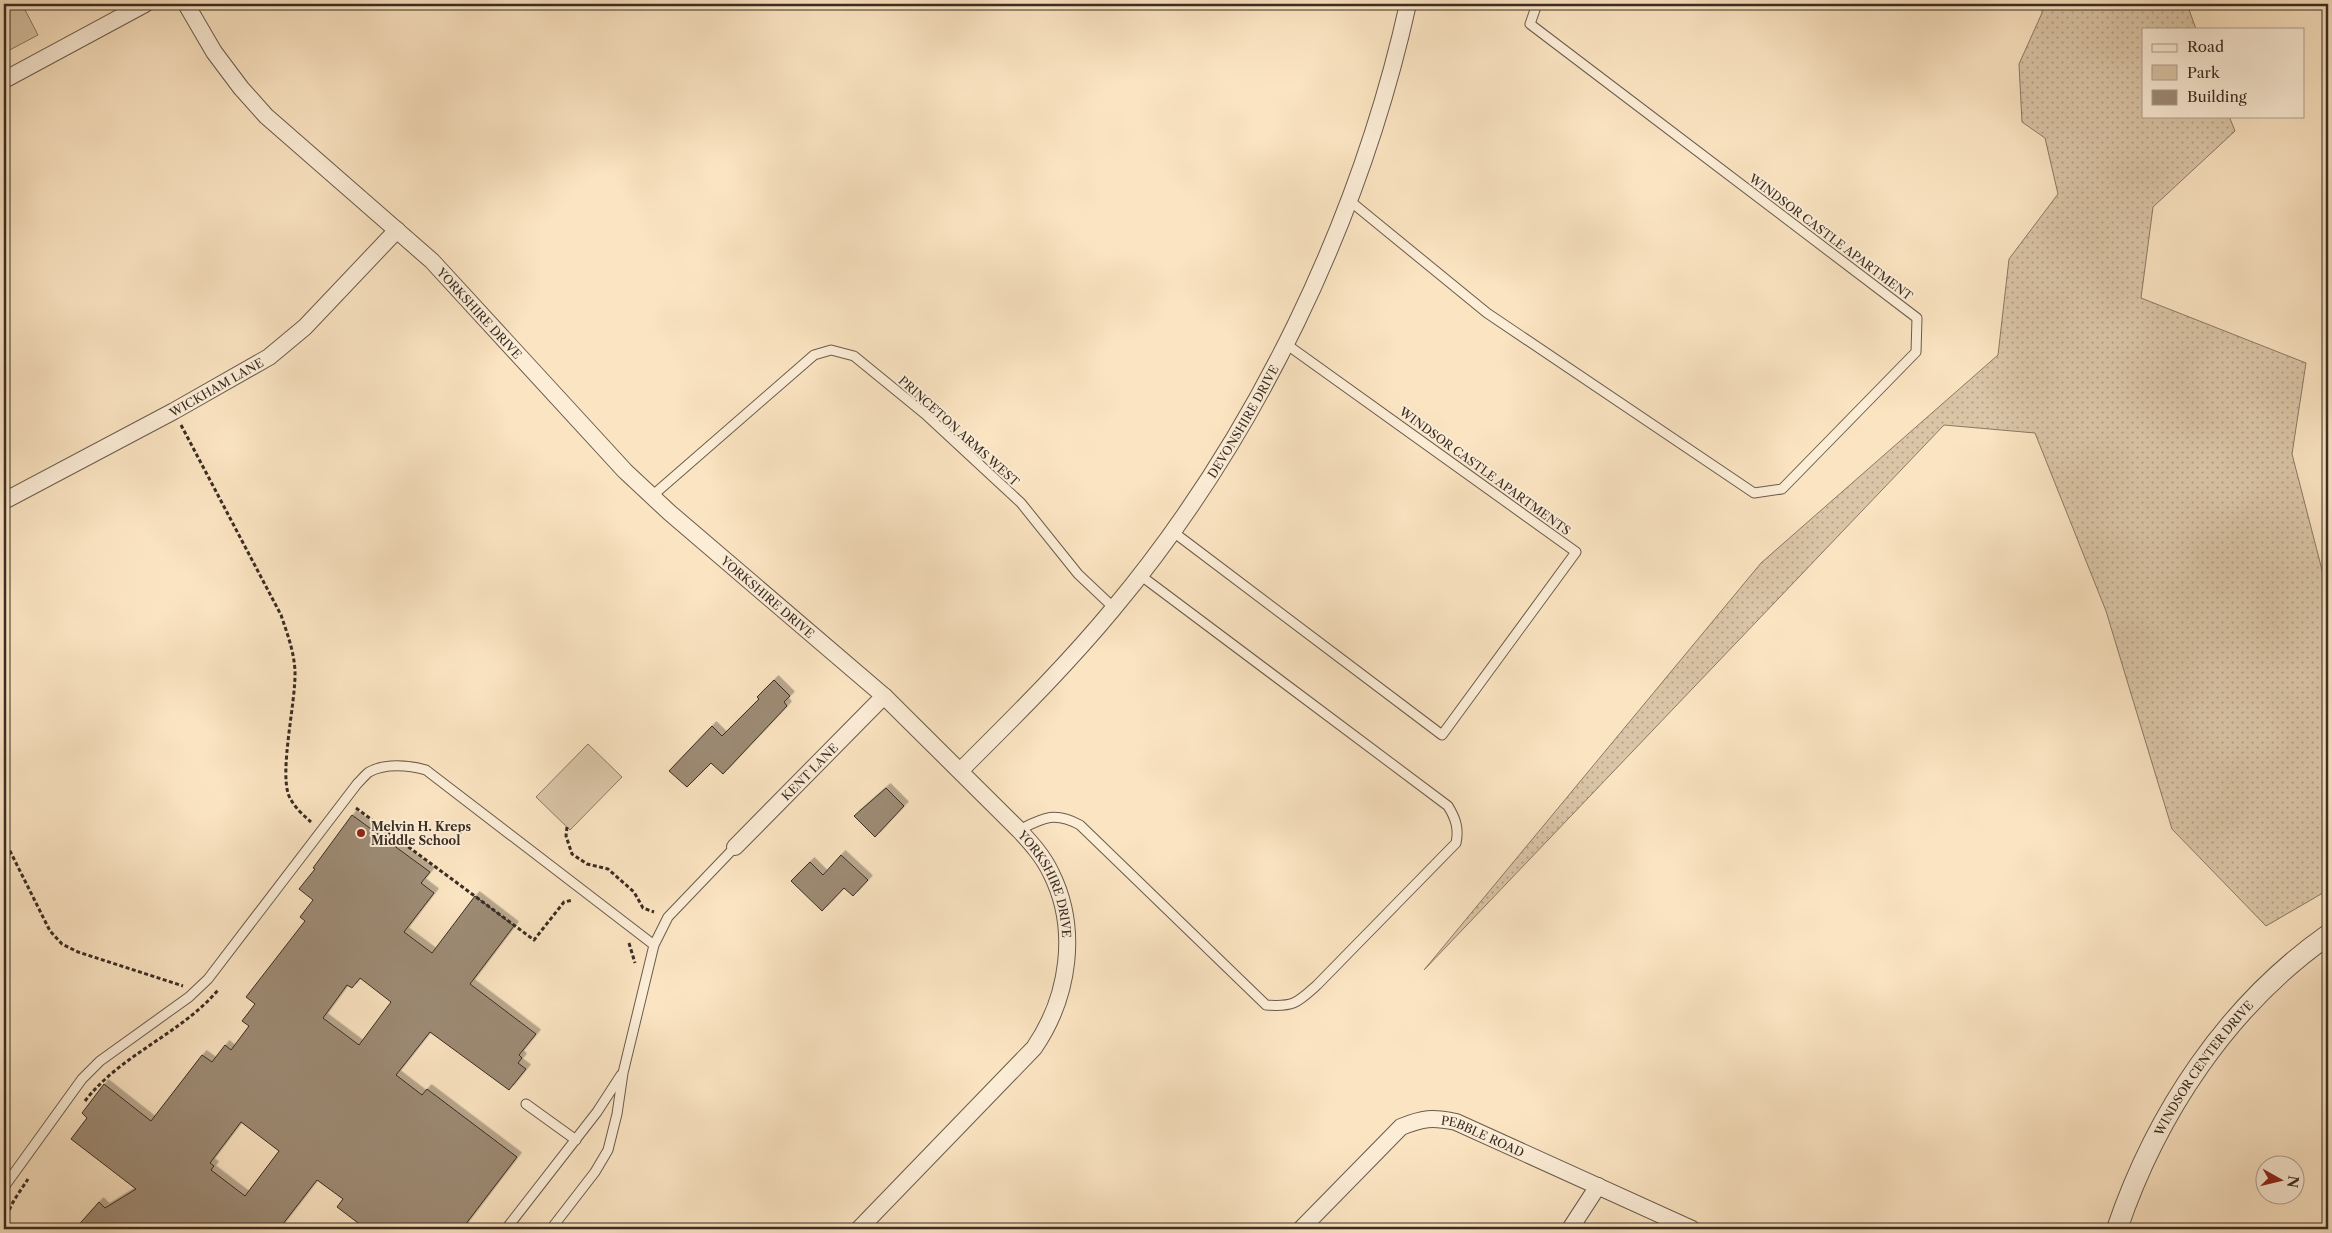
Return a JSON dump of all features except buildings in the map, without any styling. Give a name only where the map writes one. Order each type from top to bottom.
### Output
[{"type":"street","points":[[4,80],[145,4]]},
{"type":"street","name":"YORKSHIRE DRIVE","points":[[186,4],[214,52],[241,88],[266,116],[397,230],[451,280],[592,435],[652,496],[884,696],[961,770],[1038,851],[1051,873],[1061,900],[1068,928],[1064,981],[1056,1008],[1046,1030],[1034,1048],[859,1229]]},
{"type":"street","name":"DEVONSHIRE DRIVE","points":[[961,770],[1055,674],[1114,608],[1172,531],[1247,417],[1286,344],[1350,201],[1380,109],[1408,4]]},
{"type":"street","name":"WICKHAM LANE","points":[[4,501],[174,411],[232,378],[290,341],[397,230]]},
{"type":"street","name":"KENT LANE","points":[[735,847],[884,696]]},
{"type":"street","name":"WINDSOR CENTER DRIVE","points":[[2117,1229],[2152,1144],[2178,1096],[2208,1052],[2280,974],[2328,935]]},
{"type":"street","name":"PEBBLE ROAD","points":[[1301,1229],[1401,1127],[1419,1119],[1435,1118],[1456,1122],[1692,1229]]},
{"type":"street","points":[[1570,1229],[1598,1186]]},
{"type":"lane","name":"WINDSOR CASTLE APARTMENT","points":[[1350,201],[1487,314],[1754,493],[1782,489],[1916,352],[1917,318],[1530,24],[1537,4]]},
{"type":"lane","name":"WINDSOR CASTLE APARTMENTS","points":[[1172,531],[1442,735],[1576,552],[1286,344]]},
{"type":"lane","name":"PRINCETON ARMS WEST","points":[[652,496],[814,355],[832,350],[854,356],[925,414],[1021,503],[1078,574],[1114,608]]},
{"type":"lane","points":[[1019,830],[1045,817],[1059,817],[1080,825],[1266,1005],[1280,1006],[1293,1005],[1317,985],[1456,843],[1458,833],[1455,818],[1448,806],[1140,575]]},
{"type":"lane","points":[[4,1187],[82,1079],[94,1067],[189,997],[208,979],[357,784],[370,772],[389,767],[410,766],[426,770],[654,945]]},
{"type":"lane","points":[[551,1229],[595,1172],[608,1150],[617,1114],[623,1073],[654,945],[668,917],[735,847]]},
{"type":"lane","points":[[506,1229],[576,1140],[623,1073]]},
{"type":"lane","points":[[526,1104],[576,1140]]},
{"type":"path","points":[[174,411],[281,615],[289,636],[295,669],[287,781],[289,796],[299,812],[311,822]]},
{"type":"path","points":[[351,814],[357,807],[534,940],[564,902],[570,900],[578,901]]},
{"type":"path","points":[[567,827],[566,836],[572,854],[588,864],[608,869],[634,892],[643,908],[654,912]]},
{"type":"path","points":[[4,839],[50,931],[62,944],[78,952],[183,986]]},
{"type":"path","points":[[627,940],[635,957],[635,965]]},
{"type":"path","points":[[83,1103],[108,1075],[199,1010],[223,983]]},
{"type":"path","points":[[6,1229],[5,1220],[9,1208],[29,1178]]},
{"type":"green space","points":[[4,4],[22,4],[38,35],[4,53]]},
{"type":"green space","points":[[2042,4],[2187,4],[2196,28],[2142,28],[2142,118],[2230,118],[2235,131],[2153,207],[2141,298],[2306,363],[2292,454],[2328,593],[2328,890],[2266,926],[2172,829],[2106,611],[2035,433],[1944,425],[1424,970],[1761,563],[1998,355],[2009,259],[2058,194],[2045,138],[2022,122],[2019,64],[2042,13]]},
{"type":"green space","points":[[588,744],[622,777],[570,830],[536,797]]},
{"type":"place","name":"Melvin H. Kreps Middle School","points":[[361,833]]}]
